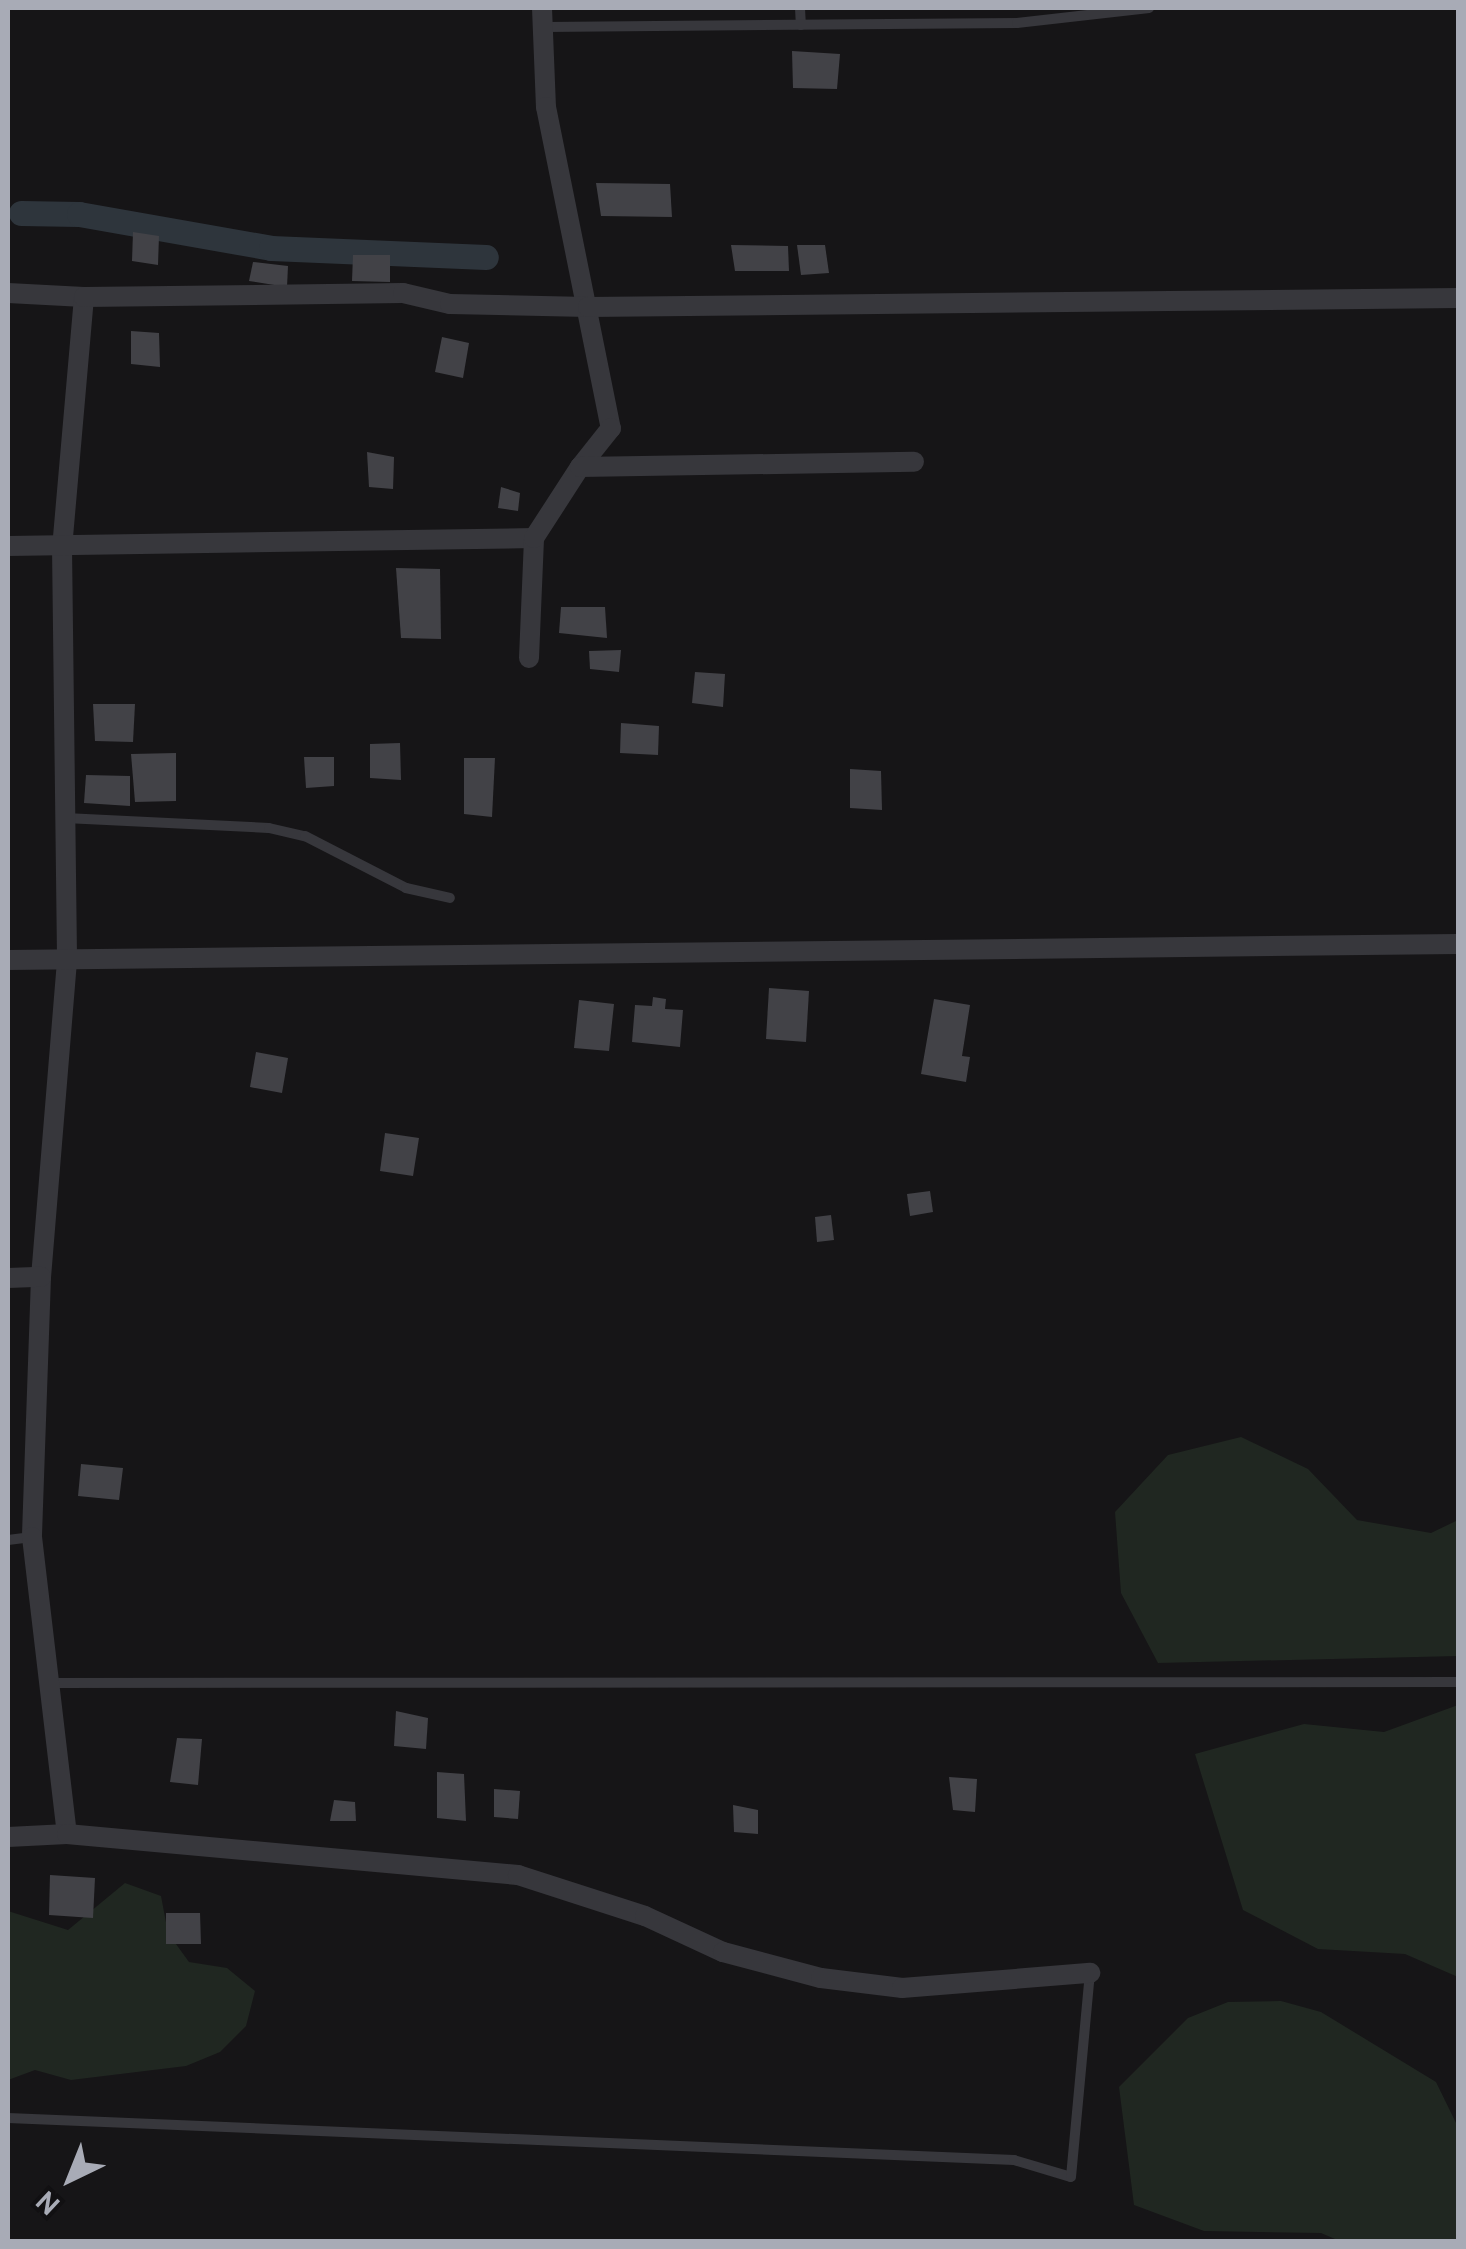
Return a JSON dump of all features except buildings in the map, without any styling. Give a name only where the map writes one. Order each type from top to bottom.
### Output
[{"type":"street","points":[[529,658],[534,538],[580,467],[611,428],[546,106],[544,17]]},
{"type":"street","points":[[8,293],[84,298],[403,293],[450,304],[588,307],[1458,298]]},
{"type":"street","points":[[67,1834],[32,1538],[41,1277],[66,961],[62,547],[84,298]]},
{"type":"street","points":[[580,467],[914,462]]},
{"type":"street","points":[[8,546],[534,538]]},
{"type":"street","points":[[8,960],[1458,944]]},
{"type":"street","points":[[8,1278],[41,1277]]},
{"type":"street","points":[[8,1837],[67,1834],[518,1875],[645,1916],[723,1952],[821,1978],[902,1988],[1090,1973]]},
{"type":"lane","points":[[800,8],[802,25]]},
{"type":"lane","points":[[1016,8],[1017,23]]},
{"type":"lane","points":[[544,17],[802,25],[1017,23],[1149,8]]},
{"type":"lane","points":[[64,818],[269,828],[305,836],[406,888],[450,898]]},
{"type":"lane","points":[[8,1540],[32,1538]]},
{"type":"lane","points":[[49,1683],[1458,1682]]},
{"type":"lane","points":[[8,2118],[1014,2160],[1071,2176],[1090,1973]]},
{"type":"shaded area","points":[[1241,1437],[1308,1469],[1357,1520],[1431,1533],[1458,1520],[1458,1656],[1158,1663],[1121,1593],[1115,1512],[1168,1455]]},
{"type":"shaded area","points":[[1458,1705],[1458,1977],[1405,1954],[1318,1949],[1243,1910],[1195,1754],[1304,1724],[1384,1732]]},
{"type":"shaded area","points":[[125,1883],[161,1896],[168,1933],[189,1962],[227,1968],[255,1991],[246,2026],[220,2052],[186,2066],[71,2080],[35,2070],[8,2080],[8,1911],[68,1930]]},
{"type":"shaded area","points":[[1281,2001],[1321,2012],[1436,2082],[1458,2127],[1458,2241],[1342,2242],[1321,2233],[1204,2231],[1134,2205],[1119,2087],[1188,2018],[1228,2002]]},
{"type":"waterway","points":[[21,213],[79,214],[271,248],[486,257]]}]
